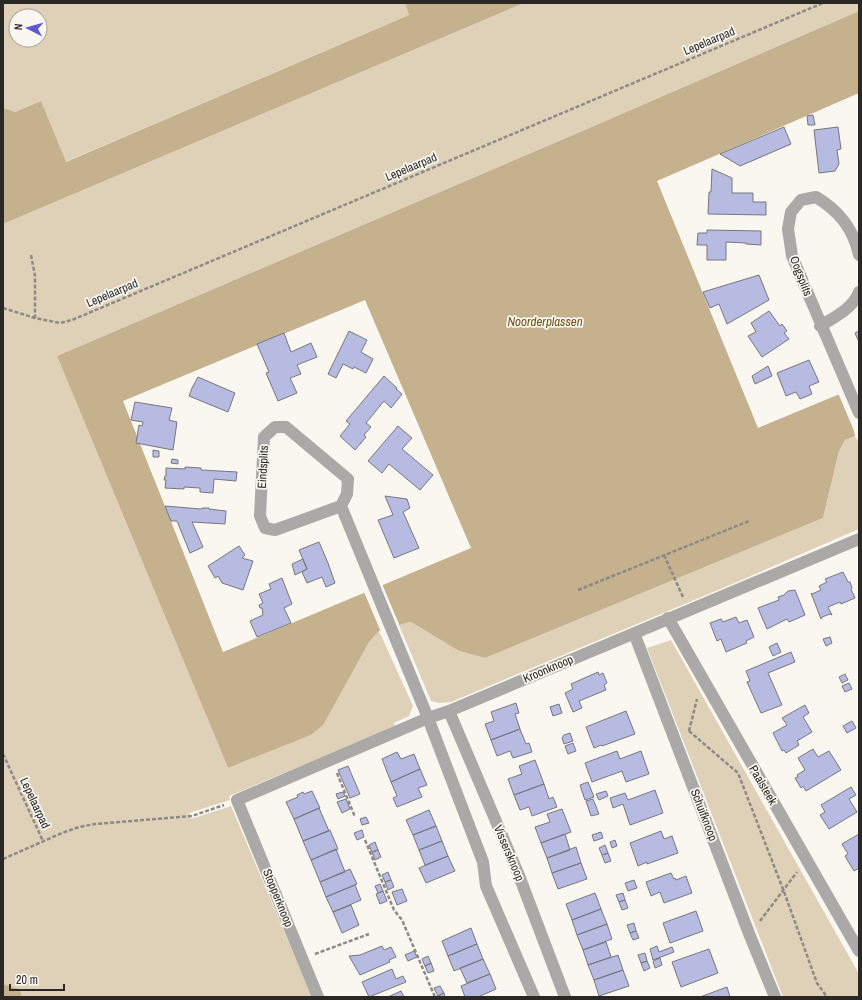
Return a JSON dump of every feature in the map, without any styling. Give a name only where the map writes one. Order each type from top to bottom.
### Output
[{"type":"street","name":"Oogsplits","points":[[859,255],[857,244],[844,219],[829,205],[816,196],[801,200],[791,212],[788,229],[792,256],[820,326],[859,414]]},
{"type":"street","points":[[820,326],[842,312],[856,300],[859,292]]},
{"type":"street","name":"Eindsplits","points":[[275,427],[286,427],[348,479],[347,494],[341,506],[276,530],[266,528],[260,516],[264,437],[275,427]]},
{"type":"street","points":[[341,506],[428,718],[483,862],[486,886],[534,997]]},
{"type":"street","name":"Kroonknoop","points":[[237,800],[428,718],[448,711],[859,539]]},
{"type":"street","name":"Paalsteek","points":[[668,618],[859,951]]},
{"type":"street","name":"Schuifknoop","points":[[634,633],[750,936],[775,997]]},
{"type":"street","name":"Vissersknoop","points":[[448,711],[518,873],[565,997]]},
{"type":"street","name":"Stopperknoop","points":[[237,800],[318,997]]},
{"type":"path","name":"Lepelaarpad","points":[[3,308],[35,318],[60,323],[72,320],[823,3]]},
{"type":"path","points":[[31,255],[35,276],[35,318]]},
{"type":"path","points":[[578,590],[749,521]]},
{"type":"path","points":[[664,555],[685,602]]},
{"type":"path","points":[[682,759],[702,678]]},
{"type":"path","points":[[684,727],[738,773],[783,889],[817,983],[827,997]]},
{"type":"path","name":"Lepelaarpad","points":[[3,754],[43,841],[3,859]]},
{"type":"path","points":[[331,759],[355,817]]},
{"type":"path","points":[[43,841],[62,833],[95,824],[192,816],[237,800]]},
{"type":"path","points":[[365,840],[394,910],[402,920],[435,997]]},
{"type":"path","points":[[750,936],[806,859]]},
{"type":"path","points":[[302,959],[369,934]]},
{"type":"shaded area","points":[[3,3],[405,3],[409,15],[65,162],[41,101],[15,112],[3,108]]},
{"type":"shaded area","points":[[524,3],[859,3],[859,11],[57,356],[228,768],[311,735],[322,725],[369,642],[379,631],[413,706],[409,716],[394,723],[395,727],[229,796],[230,800],[189,813],[191,819],[231,806],[312,997],[22,997],[20,989],[3,984],[3,224]]},
{"type":"shaded area","points":[[855,436],[859,443],[859,529],[451,702],[439,703],[431,701],[399,625],[411,622],[459,651],[485,658],[823,518],[839,451],[845,440]]},
{"type":"shaded area","points":[[671,640],[859,974],[859,997],[783,997],[647,648]]},
{"type":"water","points":[[405,3],[524,3],[3,224],[3,108],[15,112],[41,101],[66,162],[409,15]]},
{"type":"water","name":"Noorderplassen","points":[[859,11],[859,93],[657,181],[758,428],[859,386],[859,429],[854,431],[855,436],[845,440],[839,451],[823,518],[485,658],[459,651],[411,622],[399,625],[398,623],[379,631],[369,642],[323,725],[311,735],[228,768],[57,356]],"holes":[[[365,300],[471,548],[223,652],[123,401]]]},
{"type":"water","points":[[3,984],[20,989],[22,997],[3,997]]},
{"type":"pier","points":[[859,384],[859,431],[855,433],[838,393]]},
{"type":"pier","points":[[382,584],[399,624],[381,632],[364,592]]},
{"type":"building","points":[[813,115],[815,125],[808,125],[807,116]]},
{"type":"building","points":[[784,127],[791,144],[740,166],[720,154]]},
{"type":"building","points":[[838,127],[841,149],[837,150],[839,164],[835,171],[819,173],[814,130]]},
{"type":"building","points":[[712,169],[732,178],[732,193],[753,193],[753,202],[766,202],[766,215],[708,214]]},
{"type":"building","points":[[707,230],[761,231],[761,245],[726,242],[726,260],[707,260],[707,245],[697,245],[698,233],[707,233]]},
{"type":"building","points":[[759,275],[769,300],[727,324],[719,304],[710,308],[703,292]]},
{"type":"building","points":[[769,311],[780,326],[782,324],[787,331],[784,333],[789,339],[762,357],[748,336],[756,332],[751,323]]},
{"type":"building","points":[[349,331],[367,340],[361,352],[373,359],[366,373],[354,367],[353,369],[343,364],[336,378],[328,374]]},
{"type":"building","points":[[859,331],[859,342],[855,333]]},
{"type":"building","points":[[284,333],[291,352],[311,343],[317,357],[297,365],[301,374],[290,378],[297,393],[278,401],[266,373],[269,372],[257,344]]},
{"type":"building","points":[[809,360],[819,382],[809,386],[812,394],[800,399],[796,392],[786,396],[777,373]]},
{"type":"building","points":[[768,366],[772,376],[755,384],[752,376]]},
{"type":"building","points":[[384,376],[402,394],[391,408],[384,401],[366,423],[371,427],[364,435],[366,437],[355,450],[340,436],[350,424],[346,421]]},
{"type":"building","points":[[198,377],[235,393],[228,412],[189,396]]},
{"type":"building","points":[[135,402],[172,408],[169,420],[177,422],[173,450],[136,443],[139,425],[142,426],[143,422],[131,420]]},
{"type":"building","points":[[398,426],[412,438],[402,449],[433,475],[420,490],[389,464],[382,473],[368,461]]},
{"type":"building","points":[[153,450],[159,451],[159,457],[153,457]]},
{"type":"building","points":[[172,459],[178,460],[178,464],[171,463]]},
{"type":"building","points":[[185,467],[201,468],[201,470],[237,472],[236,481],[214,479],[213,493],[200,492],[200,488],[165,488],[166,480],[164,480],[166,476],[166,468],[185,469]]},
{"type":"building","points":[[385,496],[407,499],[410,508],[403,512],[419,548],[394,558],[378,520],[393,515]]},
{"type":"building","points":[[165,506],[201,509],[209,508],[226,511],[225,524],[192,522],[203,547],[190,553],[177,521],[171,521]]},
{"type":"building","points":[[319,542],[335,583],[326,587],[322,577],[307,583],[302,572],[307,569],[299,550]]},
{"type":"building","points":[[239,546],[245,555],[242,558],[253,561],[243,590],[222,583],[218,576],[215,578],[208,566]]},
{"type":"building","points":[[303,559],[307,569],[295,575],[292,564]]},
{"type":"building","points":[[843,572],[848,582],[850,582],[855,598],[841,604],[840,602],[828,607],[832,615],[830,614],[822,617],[821,619],[811,593],[812,594],[821,590],[819,586],[827,582],[825,579]]},
{"type":"building","points":[[282,578],[292,604],[284,608],[291,623],[257,637],[250,621],[263,615],[262,608],[260,608],[259,605],[263,603],[259,594],[271,589],[269,584]]},
{"type":"building","points":[[795,590],[805,615],[789,622],[787,619],[767,629],[758,608],[779,600],[778,597],[784,595],[788,591]]},
{"type":"building","points":[[736,617],[739,623],[747,620],[754,637],[746,641],[747,643],[726,652],[721,639],[717,641],[710,623],[721,619],[723,622]]},
{"type":"building","points":[[830,637],[832,643],[826,646],[823,639]]},
{"type":"building","points":[[777,643],[781,652],[773,656],[769,647]]},
{"type":"building","points":[[791,652],[795,662],[768,673],[782,705],[761,713],[747,682],[750,681],[746,671]]},
{"type":"building","points":[[598,672],[599,675],[603,673],[607,683],[604,685],[606,690],[579,701],[582,708],[573,712],[565,693],[573,689],[571,684]]},
{"type":"building","points":[[845,674],[848,680],[842,683],[839,677]]},
{"type":"building","points":[[849,683],[852,689],[845,692],[842,686]]},
{"type":"building","points":[[516,703],[519,713],[515,714],[520,729],[491,740],[485,724],[494,721],[491,712]]},
{"type":"building","points":[[559,704],[562,713],[553,716],[550,707]]},
{"type":"building","points":[[805,705],[809,713],[803,717],[812,732],[797,741],[799,745],[786,753],[784,750],[782,751],[773,733],[787,725],[782,718]]},
{"type":"building","points":[[626,711],[635,734],[594,748],[586,727]]},
{"type":"building","points":[[852,721],[856,728],[847,733],[843,726]]},
{"type":"building","points":[[520,729],[526,744],[529,743],[532,752],[513,758],[510,751],[497,756],[491,740]]},
{"type":"building","points":[[570,733],[573,741],[564,744],[562,738],[564,735]]},
{"type":"building","points":[[573,743],[576,751],[568,754],[565,746]]},
{"type":"building","points":[[813,749],[818,757],[829,751],[841,770],[806,791],[803,786],[801,788],[795,778],[805,770],[798,758]]},
{"type":"building","points":[[617,751],[620,759],[641,751],[649,774],[626,782],[622,771],[592,782],[585,763]]},
{"type":"building","points":[[397,752],[401,759],[414,754],[420,769],[391,782],[382,759]]},
{"type":"building","points":[[535,760],[544,784],[514,795],[508,779],[522,774],[519,766]]},
{"type":"building","points":[[348,766],[360,794],[350,798],[338,770]]},
{"type":"building","points":[[420,769],[427,785],[418,788],[422,797],[397,807],[393,798],[397,796],[391,782]]},
{"type":"building","points":[[588,782],[594,797],[585,800],[580,785]]},
{"type":"building","points":[[544,784],[549,799],[553,797],[557,807],[532,816],[529,807],[520,810],[514,795]]},
{"type":"building","points":[[851,787],[856,795],[849,799],[857,812],[829,829],[820,815],[825,812],[821,805]]},
{"type":"building","points":[[655,790],[663,813],[630,825],[623,804],[613,808],[610,798],[625,793],[628,800]]},
{"type":"building","points":[[312,791],[320,808],[294,819],[286,802],[298,797],[297,795],[303,792],[304,794]]},
{"type":"building","points":[[606,791],[608,796],[599,800],[596,794]]},
{"type":"building","points":[[343,792],[345,796],[338,799],[336,794]]},
{"type":"building","points":[[346,799],[350,809],[342,813],[337,802]]},
{"type":"building","points":[[593,799],[599,814],[591,816],[586,801]]},
{"type":"building","points":[[319,808],[329,831],[303,841],[294,819]]},
{"type":"building","points":[[562,809],[571,832],[541,843],[535,827],[550,822],[547,814]]},
{"type":"building","points":[[429,810],[436,826],[413,835],[406,820]]},
{"type":"building","points":[[366,817],[369,823],[362,825],[360,819]]},
{"type":"building","points":[[436,826],[442,841],[419,850],[413,835]]},
{"type":"building","points":[[330,830],[338,849],[311,860],[303,841]]},
{"type":"building","points":[[362,830],[364,837],[357,840],[354,833]]},
{"type":"building","points":[[661,831],[664,839],[672,836],[678,853],[638,866],[630,843]]},
{"type":"building","points":[[601,832],[603,838],[594,841],[592,835]]},
{"type":"building","points":[[565,834],[570,850],[547,858],[541,843]]},
{"type":"building","points":[[859,834],[859,868],[854,871],[845,856],[848,854],[842,844]]},
{"type":"building","points":[[615,840],[617,846],[612,848],[610,842]]},
{"type":"building","points":[[442,841],[448,856],[425,865],[419,850]]},
{"type":"building","points":[[375,842],[378,850],[372,852],[369,845]]},
{"type":"building","points":[[605,845],[608,853],[602,855],[599,848]]},
{"type":"building","points":[[576,847],[581,863],[552,873],[547,858]]},
{"type":"building","points":[[336,849],[345,872],[320,882],[311,860]]},
{"type":"building","points":[[378,850],[381,857],[375,860],[372,852]]},
{"type":"building","points":[[608,853],[611,861],[605,863],[602,855]]},
{"type":"building","points":[[448,856],[455,871],[426,883],[419,868]]},
{"type":"building","points":[[581,863],[587,879],[558,889],[552,873]]},
{"type":"building","points":[[350,869],[357,884],[326,897],[320,882]]},
{"type":"building","points":[[388,872],[391,880],[385,882],[382,875]]},
{"type":"building","points":[[671,873],[676,880],[686,876],[692,893],[664,903],[660,892],[651,896],[646,882]]},
{"type":"building","points":[[391,880],[394,887],[388,890],[385,882]]},
{"type":"building","points":[[634,880],[637,888],[628,891],[625,883]]},
{"type":"building","points":[[380,884],[383,891],[378,893],[375,886]]},
{"type":"building","points":[[355,885],[361,900],[333,912],[326,897]]},
{"type":"building","points":[[402,889],[407,901],[397,905],[392,892]]},
{"type":"building","points":[[383,891],[387,901],[380,904],[376,894]]},
{"type":"building","points":[[595,893],[601,909],[572,920],[566,904]]},
{"type":"building","points":[[623,893],[625,900],[619,902],[616,895]]},
{"type":"building","points":[[625,900],[628,908],[622,910],[619,902]]},
{"type":"building","points":[[351,905],[359,925],[342,933],[333,912]]},
{"type":"building","points":[[601,909],[607,924],[577,935],[572,920]]},
{"type":"building","points":[[696,911],[703,931],[670,943],[663,923]]},
{"type":"building","points":[[634,923],[636,931],[630,933],[627,925]]},
{"type":"building","points":[[607,924],[612,939],[583,950],[577,935]]},
{"type":"building","points":[[471,928],[477,944],[448,956],[442,941]]},
{"type":"building","points":[[636,931],[639,938],[633,940],[630,933]]},
{"type":"building","points":[[606,942],[611,957],[588,965],[583,950]]},
{"type":"building","points":[[477,944],[483,959],[454,971],[448,956]]},
{"type":"building","points":[[382,946],[384,950],[391,947],[396,957],[389,960],[390,962],[360,975],[349,956],[360,955]]},
{"type":"building","points":[[657,946],[659,952],[672,947],[674,952],[653,960],[650,949]]},
{"type":"building","points":[[709,949],[718,973],[681,987],[672,962]]},
{"type":"building","points":[[414,951],[417,957],[408,961],[405,955]]},
{"type":"building","points":[[645,953],[647,961],[641,963],[638,955]]},
{"type":"building","points":[[618,955],[623,970],[594,980],[588,965]]},
{"type":"building","points":[[428,956],[431,963],[425,966],[422,959]]},
{"type":"building","points":[[660,958],[662,965],[655,968],[653,961]]},
{"type":"building","points":[[483,959],[490,974],[467,983],[460,968]]},
{"type":"building","points":[[647,961],[650,968],[644,971],[641,963]]},
{"type":"building","points":[[431,963],[434,971],[428,973],[425,966]]},
{"type":"building","points":[[392,969],[396,979],[403,976],[406,982],[369,997],[362,982]]},
{"type":"building","points":[[623,970],[629,986],[599,996],[594,980]]},
{"type":"building","points":[[490,974],[496,989],[478,997],[465,997],[461,986]]},
{"type":"building","points":[[440,986],[444,993],[438,996],[434,988]]},
{"type":"building","points":[[727,987],[730,997],[700,997]]},
{"type":"building","points":[[401,991],[404,997],[388,997]]},
{"type":"building","points":[[444,993],[445,997],[438,997],[438,996]]}]
